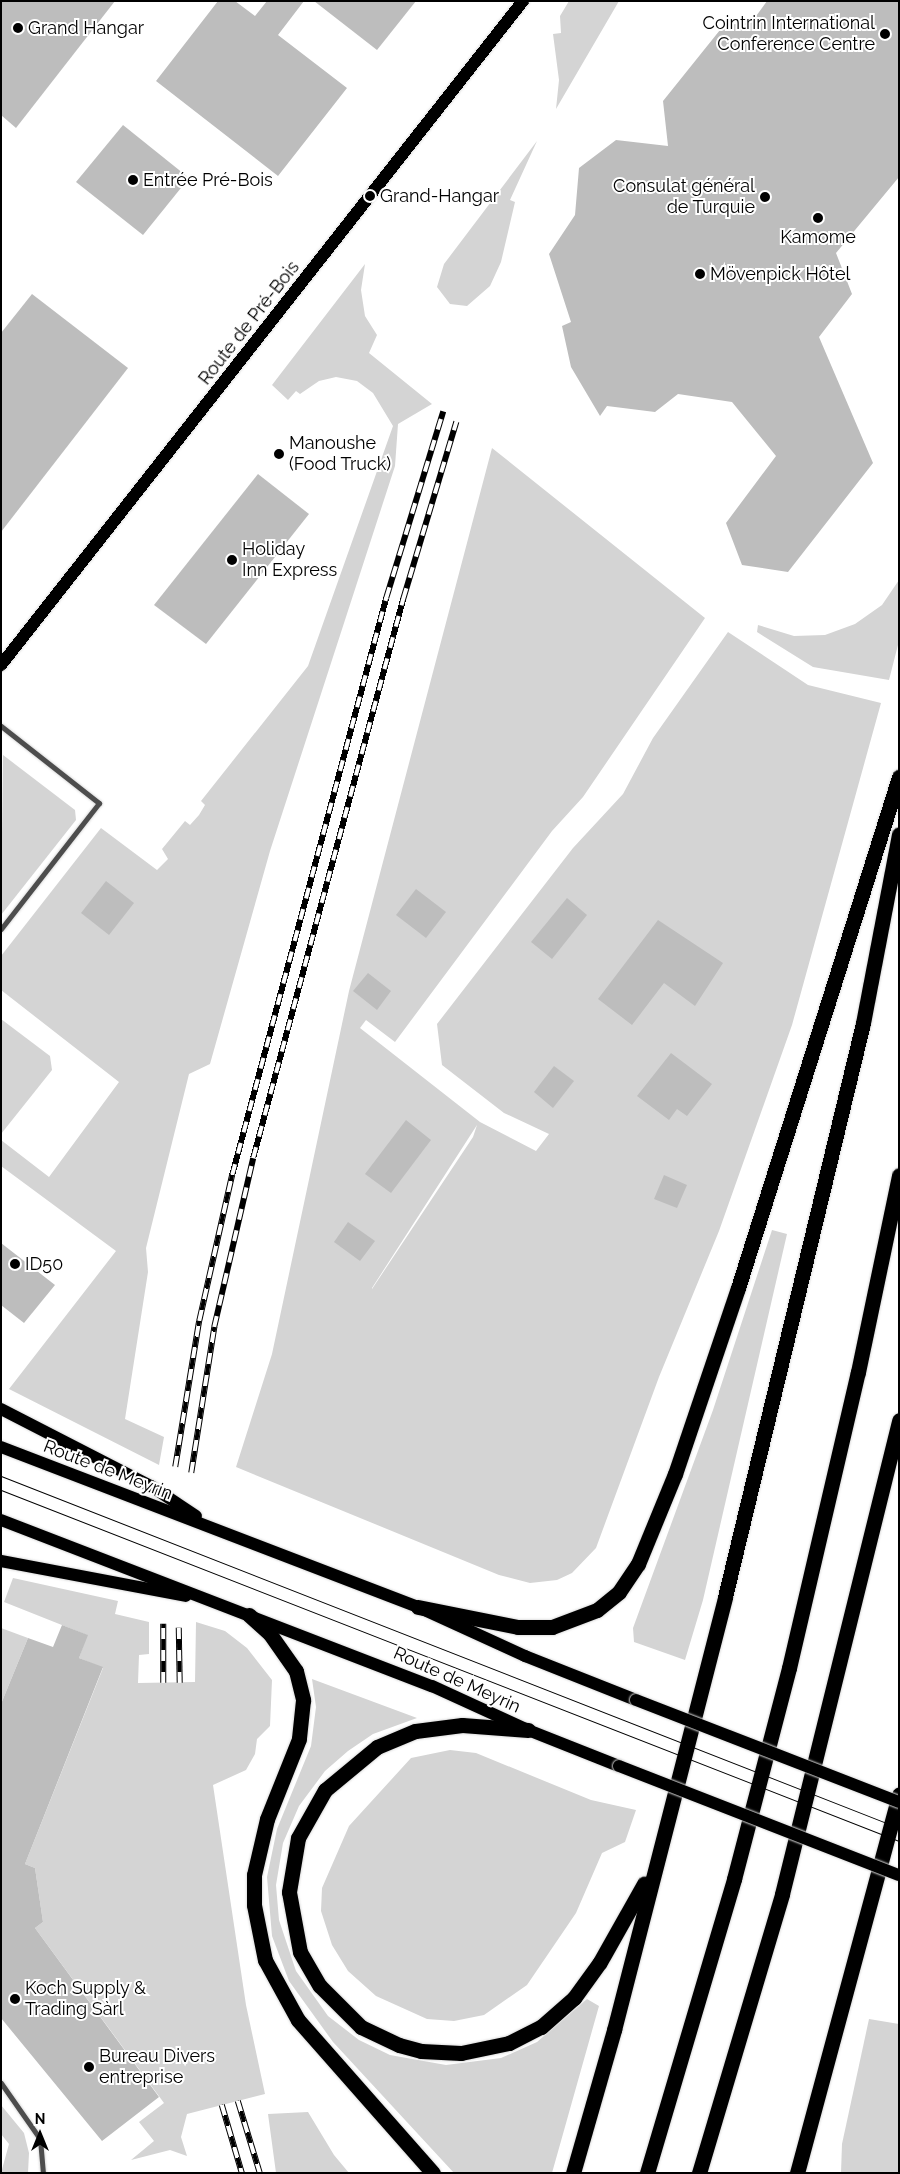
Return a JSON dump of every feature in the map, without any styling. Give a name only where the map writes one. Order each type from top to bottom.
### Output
[{"type":"highway","points":[[418,1607],[518,1627],[552,1628],[597,1610],[618,1592],[638,1564],[675,1474],[738,1288],[899,777]]},
{"type":"highway","points":[[573,2173],[614,2030],[654,1865],[725,1597],[863,1023],[899,834]]},
{"type":"highway","points":[[647,2173],[734,1879],[789,1668],[858,1372],[899,1175]]},
{"type":"highway","points":[[701,2173],[784,1884],[899,1420]]},
{"type":"highway","points":[[249,1615],[270,1634],[296,1671],[303,1700],[300,1739],[267,1819],[254,1875],[254,1905],[265,1960],[298,2020],[433,2173]]},
{"type":"highway","points":[[528,1730],[462,1725],[415,1731],[377,1747],[357,1761],[313,1805],[293,1856],[291,1912],[300,1952],[332,2002],[361,2027],[421,2051],[476,2052],[526,2036],[556,2016],[588,1981],[654,1865]]},
{"type":"highway","points":[[797,2173],[899,1794]]},
{"type":"main road","name":"Route de Pré-Bois","points":[[1,665],[524,1]]},
{"type":"main road","points":[[1,1409],[151,1486],[211,1526]]},
{"type":"main road","name":"Route de Meyrin","points":[[1,1447],[418,1607],[525,1656],[899,1802]]},
{"type":"main road","name":"Route de Meyrin","points":[[1,1520],[432,1686],[528,1730],[899,1875]]},
{"type":"main road","points":[[1,1562],[206,1599]]},
{"type":"street","points":[[1,726],[99,803],[1,929]]},
{"type":"street","points":[[1,2083],[40,2139],[43,2173]]},
{"type":"shaded area","points":[[569,1],[619,1],[556,109],[559,80],[553,34],[561,33],[560,16]]},
{"type":"shaded area","points":[[537,141],[510,200],[515,202],[501,262],[490,286],[467,306],[450,304],[437,287],[444,264]]},
{"type":"shaded area","points":[[365,264],[361,290],[365,316],[377,335],[369,353],[432,404],[398,424],[395,466],[270,851],[210,1064],[189,1074],[146,1248],[148,1272],[125,1419],[164,1437],[159,1465],[9,1389],[116,1251],[1,1166],[1,1140],[49,1177],[119,1082],[1,990],[1,956],[101,828],[157,870],[168,859],[162,849],[185,821],[190,825],[199,815],[205,805],[201,801],[308,666],[393,426],[373,393],[357,381],[336,377],[319,381],[300,394],[296,391],[288,400],[272,385]]},
{"type":"shaded area","points":[[492,448],[705,618],[583,797],[552,831],[395,1042],[366,1020],[360,1028],[480,1122],[536,1151],[549,1134],[504,1113],[442,1065],[437,1024],[573,848],[623,794],[653,738],[728,632],[808,685],[881,703],[792,1025],[719,1231],[659,1377],[596,1548],[572,1573],[557,1580],[530,1583],[499,1575],[236,1467],[272,1354],[349,991]],"holes":[[[477,1125],[473,1137],[372,1289]]]},
{"type":"shaded area","points":[[899,580],[899,641],[889,680],[813,667],[757,632],[758,625],[794,636],[825,635],[855,624],[882,605]]},
{"type":"shaded area","points":[[3,755],[75,810],[76,820],[1,915]]},
{"type":"shaded area","points":[[1,1019],[50,1056],[52,1070],[1,1134]]},
{"type":"shaded area","points":[[772,1230],[787,1234],[703,1600],[685,1660],[634,1642],[633,1628],[713,1410]]},
{"type":"shaded area","points":[[13,1578],[118,1601],[115,1614],[149,1622],[149,1654],[139,1655],[138,1683],[195,1682],[196,1622],[225,1631],[247,1648],[272,1680],[270,1726],[257,1739],[255,1754],[246,1770],[213,1785],[246,2005],[265,2094],[187,2114],[181,2137],[187,2156],[170,2150],[131,2160],[154,2141],[139,2122],[164,2103],[35,1928],[43,1922],[35,1868],[25,1864],[103,1668],[79,1658],[87,1635],[4,1602]]},
{"type":"shaded area","points":[[1,1628],[28,1638],[1,1704]]},
{"type":"shaded area","points":[[312,1679],[417,1718],[373,1734],[348,1751],[325,1771],[299,1806],[283,1843],[276,1885],[279,1920],[296,1971],[328,2016],[359,2040],[390,2055],[446,2065],[501,2058],[537,2042],[587,1999],[599,2006],[552,2173],[454,2173],[333,2042],[289,1981],[272,1936],[267,1877],[277,1829],[311,1746],[316,1707]]},
{"type":"shaded area","points":[[450,1750],[476,1753],[591,1800],[636,1810],[625,1842],[602,1853],[576,1913],[527,1985],[484,2015],[454,2021],[427,2019],[376,1996],[348,1971],[332,1945],[321,1911],[322,1888],[349,1826],[411,1758]]},
{"type":"shaded area","points":[[869,2019],[899,2024],[899,2173],[841,2173],[842,2144]]},
{"type":"shaded area","points":[[1,2105],[24,2133],[29,2153],[28,2173],[1,2173],[9,2144],[1,2134]]},
{"type":"shaded area","points":[[308,2112],[334,2155],[349,2173],[276,2173],[268,2114]]},
{"type":"building","points":[[1,1],[115,1],[16,128],[1,115]]},
{"type":"building","points":[[218,1],[235,1],[255,16],[267,1],[304,1],[278,35],[347,88],[278,176],[156,81]]},
{"type":"building","points":[[314,1],[416,1],[377,50]]},
{"type":"building","points":[[767,1],[899,1],[899,177],[836,253],[852,294],[819,337],[873,463],[788,572],[742,565],[726,523],[776,456],[732,402],[678,394],[655,412],[607,406],[600,416],[571,367],[562,326],[571,322],[549,254],[575,215],[579,168],[616,140],[668,146],[663,101],[724,25],[751,23]]},
{"type":"building","name":"Entrée Pré-Bois","points":[[123,125],[189,178],[143,235],[76,182]]},
{"type":"building","points":[[32,294],[128,368],[1,532],[1,333]]},
{"type":"building","name":"Holiday Inn Express","points":[[258,474],[309,514],[206,644],[154,605]]},
{"type":"building","points":[[106,881],[134,903],[109,935],[81,913]]},
{"type":"building","points":[[416,889],[446,912],[426,938],[396,915]]},
{"type":"building","points":[[567,898],[587,915],[552,959],[531,942]]},
{"type":"building","points":[[658,920],[723,963],[695,1006],[664,983],[632,1025],[598,999]]},
{"type":"building","points":[[368,973],[391,991],[377,1010],[353,991]]},
{"type":"building","points":[[671,1053],[712,1084],[687,1116],[677,1109],[669,1120],[637,1096]]},
{"type":"building","points":[[554,1066],[574,1081],[553,1108],[534,1092]]},
{"type":"building","points":[[406,1120],[431,1140],[391,1193],[365,1174]]},
{"type":"building","points":[[664,1175],[687,1185],[677,1208],[654,1199]]},
{"type":"building","points":[[348,1222],[375,1241],[360,1261],[334,1242]]},
{"type":"building","name":"ID50","points":[[1,1243],[55,1285],[24,1323],[1,1305]]},
{"type":"building","points":[[62,1625],[88,1635],[79,1658],[103,1667],[25,1864],[35,1868],[43,1922],[35,1928],[159,2097],[102,2141],[1,2018],[1,1704],[28,1638],[53,1647]]},
{"type":"tram line","points":[[1,1476],[899,1828]]},
{"type":"tram line","points":[[1,1490],[899,1841]]},
{"type":"railway","points":[[175,1467],[199,1321],[232,1175],[386,598],[443,411]]},
{"type":"railway","points":[[191,1473],[214,1327],[253,1158],[403,599],[456,422]]},
{"type":"railway","points":[[163,1624],[163,1683]]},
{"type":"railway","points":[[179,1628],[180,1683]]},
{"type":"railway","points":[[238,2101],[260,2173]]},
{"type":"railway","points":[[222,2105],[242,2173]]},
{"type":"place","name":"Grand Hangar","points":[[18,28]]},
{"type":"place","name":"Cointrin International Conference Centre","points":[[885,34]]},
{"type":"place","name":"Entrée Pré-Bois","points":[[133,180]]},
{"type":"place","name":"Grand-Hangar","points":[[370,196]]},
{"type":"place","name":"Consulat général de Turquie","points":[[765,197]]},
{"type":"place","name":"Kamome","points":[[818,218]]},
{"type":"place","name":"Mövenpick Hôtel","points":[[700,274]]},
{"type":"place","name":"Manoushe (Food Truck)","points":[[279,454]]},
{"type":"place","name":"Holiday Inn Express","points":[[232,560]]},
{"type":"place","name":"ID50","points":[[15,1264]]},
{"type":"place","name":"Koch Supply & Trading Sàrl","points":[[15,1999]]},
{"type":"place","name":"Bureau Divers entreprise","points":[[89,2067]]}]
